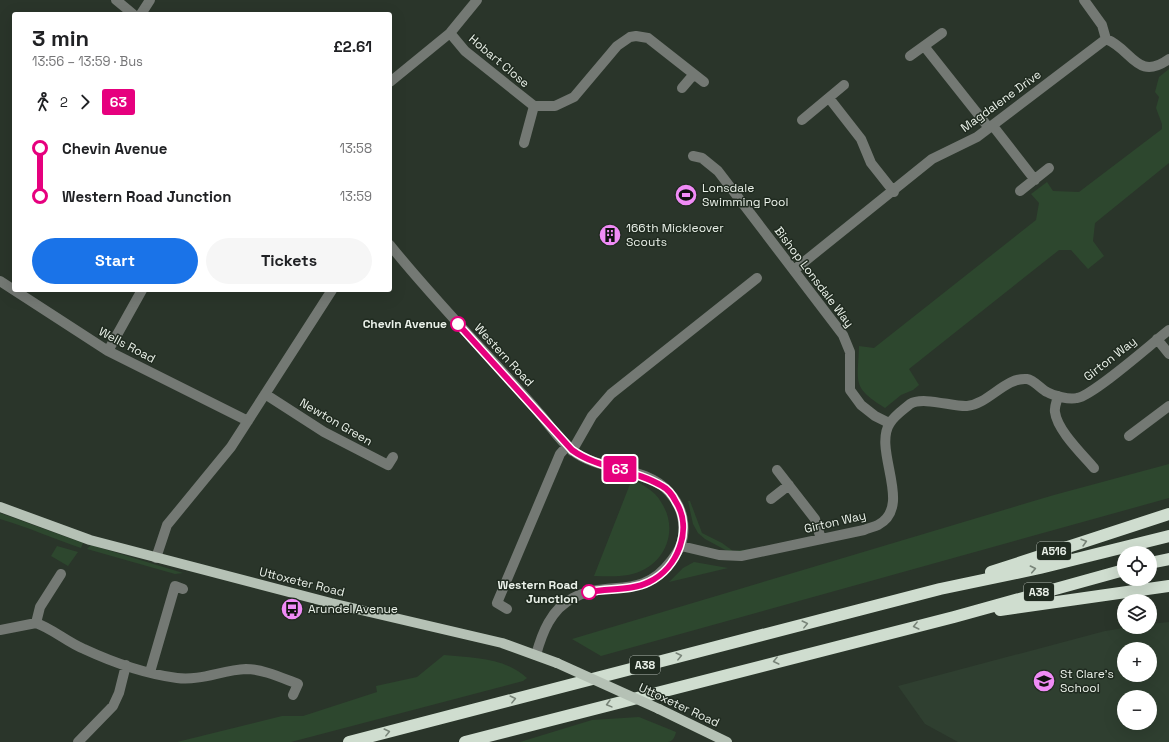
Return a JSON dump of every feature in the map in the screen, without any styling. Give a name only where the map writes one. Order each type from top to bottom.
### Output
[{"type":"highway","name":"A516","points":[[940,589],[1169,514]]},
{"type":"highway","name":"A38","points":[[349,742],[940,589],[1040,568],[1169,536]]},
{"type":"highway","points":[[1157,562],[1169,559]]},
{"type":"highway","name":"A38","points":[[465,742],[954,617],[1117,572]]},
{"type":"highway","points":[[954,617],[1169,586]]},
{"type":"main road","name":"Uttoxeter Road","points":[[0,508],[90,540],[156,558],[331,603],[502,643],[557,663],[694,725],[727,742]]},
{"type":"street","points":[[116,0],[131,12]]},
{"type":"street","points":[[142,12],[150,0]]},
{"type":"street","points":[[392,80],[450,33],[477,0]]},
{"type":"street","points":[[1084,0],[1102,25],[1106,40],[1115,43],[1138,64],[1146,68],[1160,66],[1169,59]]},
{"type":"street","name":"Hobart Close","points":[[450,33],[465,51],[534,106]]},
{"type":"street","points":[[910,56],[942,33]]},
{"type":"street","points":[[524,143],[534,106],[555,106],[574,97],[617,46],[630,37],[636,36],[648,38],[704,82]]},
{"type":"street","name":"Magdalene Drive","points":[[794,270],[894,192],[932,159],[977,137],[1106,40]]},
{"type":"street","points":[[924,46],[1035,180]]},
{"type":"street","points":[[682,88],[694,74]]},
{"type":"street","points":[[802,120],[844,85]]},
{"type":"street","points":[[829,98],[861,139],[871,163],[894,192]]},
{"type":"street","name":"Bishop Lonsdale Way","points":[[693,156],[702,158],[718,171],[844,335],[850,352],[850,390],[861,405],[875,416],[890,424]]},
{"type":"street","points":[[1020,192],[1049,168]]},
{"type":"street","name":"Western Road","points":[[392,247],[416,277],[535,408],[569,448],[586,459],[643,476],[664,486],[672,495],[681,511],[683,530],[681,546]]},
{"type":"street","points":[[507,609],[497,603],[560,454],[569,448],[592,416],[611,394],[757,278]]},
{"type":"street","name":"Wells Road","points":[[0,281],[12,289]]},
{"type":"street","name":"Wells Road","points":[[17,292],[108,351],[248,421]]},
{"type":"street","points":[[108,351],[141,292]]},
{"type":"street","points":[[156,558],[167,525],[231,447],[331,292]]},
{"type":"street","name":"Girton Way","points":[[681,546],[719,555],[741,556],[864,530],[879,524],[890,513],[894,492],[885,440],[890,424],[898,413],[913,403],[930,402],[967,406],[982,402],[1018,379],[1029,379],[1047,392],[1058,396],[1076,398],[1094,390],[1169,330]]},
{"type":"street","points":[[1157,339],[1169,354]]},
{"type":"street","name":"Newton Green","points":[[265,394],[324,432],[388,465],[393,457]]},
{"type":"street","points":[[1058,396],[1054,410],[1056,420],[1074,445],[1094,468]]},
{"type":"street","points":[[1129,436],[1169,406]]},
{"type":"street","points":[[777,470],[815,519],[821,539]]},
{"type":"street","points":[[771,499],[789,485]]},
{"type":"street","points":[[536,655],[545,628],[562,605],[572,598],[585,593],[635,587],[649,582],[663,571],[681,546]]},
{"type":"street","points":[[36,623],[40,607],[61,574]]},
{"type":"street","points":[[150,672],[175,586],[183,589]]},
{"type":"street","points":[[0,630],[36,623],[84,649],[126,665],[176,678],[191,679],[245,669],[271,674],[298,684],[293,695]]},
{"type":"street","points":[[78,742],[112,706],[119,693],[126,665]]},
{"type":"shaded area","points":[[1169,69],[1169,163],[1095,223],[1093,241],[1104,256],[1088,269],[1071,250],[1059,250],[909,369],[919,385],[913,390],[901,395],[885,408],[866,395],[859,383],[858,376],[859,346],[874,348],[1036,220],[1039,203],[1031,194],[1047,182],[1053,191],[1079,192],[1162,129],[1162,124],[1156,108],[1159,97],[1155,92],[1159,77]]},
{"type":"shaded area","points":[[1169,464],[1169,498],[601,656],[572,639],[1054,495]]},
{"type":"shaded area","points":[[632,479],[648,489],[658,498],[667,514],[669,537],[665,548],[651,565],[640,571],[624,576],[594,576]]},
{"type":"shaded area","points":[[688,501],[690,501],[702,533],[722,543],[733,551],[778,546],[731,553],[705,539],[698,533],[693,524]]},
{"type":"shaded area","points":[[0,513],[83,543],[81,548],[0,519]]},
{"type":"shaded area","points":[[91,545],[183,573],[175,574],[87,549]]},
{"type":"shaded area","points":[[57,546],[78,552],[68,566],[51,556]]},
{"type":"shaded area","points":[[694,562],[728,568],[669,582],[683,568]]},
{"type":"shaded area","name":"St Clare's School","points":[[1169,622],[1169,742],[958,742],[925,724],[898,686],[1117,629],[1117,634],[1157,634],[1157,623]]},
{"type":"shaded area","points":[[444,655],[477,658],[498,662],[518,671],[527,678],[523,681],[291,742],[177,742],[282,716],[303,716],[377,692],[376,686],[417,677]]},
{"type":"shaded area","points":[[639,717],[676,732],[674,737],[668,742],[520,742],[592,720]]},
{"type":"bus line","name":"63","points":[[458,324],[540,413],[567,446],[578,455],[586,459],[643,476],[664,486],[672,495],[681,511],[683,520],[683,538],[681,546],[676,555],[657,577],[649,582],[635,587],[589,592]]},
{"type":"place","name":"Lonsdale Swimming Pool","points":[[686,195]]},
{"type":"place","name":"166th Mickleover Scouts","points":[[610,235]]},
{"type":"place","name":"Chevin Avenue","points":[[458,324]]},
{"type":"place","name":"Western Road Junction","points":[[589,592]]},
{"type":"place","name":"Arundel Avenue","points":[[292,609]]},
{"type":"place","name":"St Clare's School","points":[[1044,681]]}]
